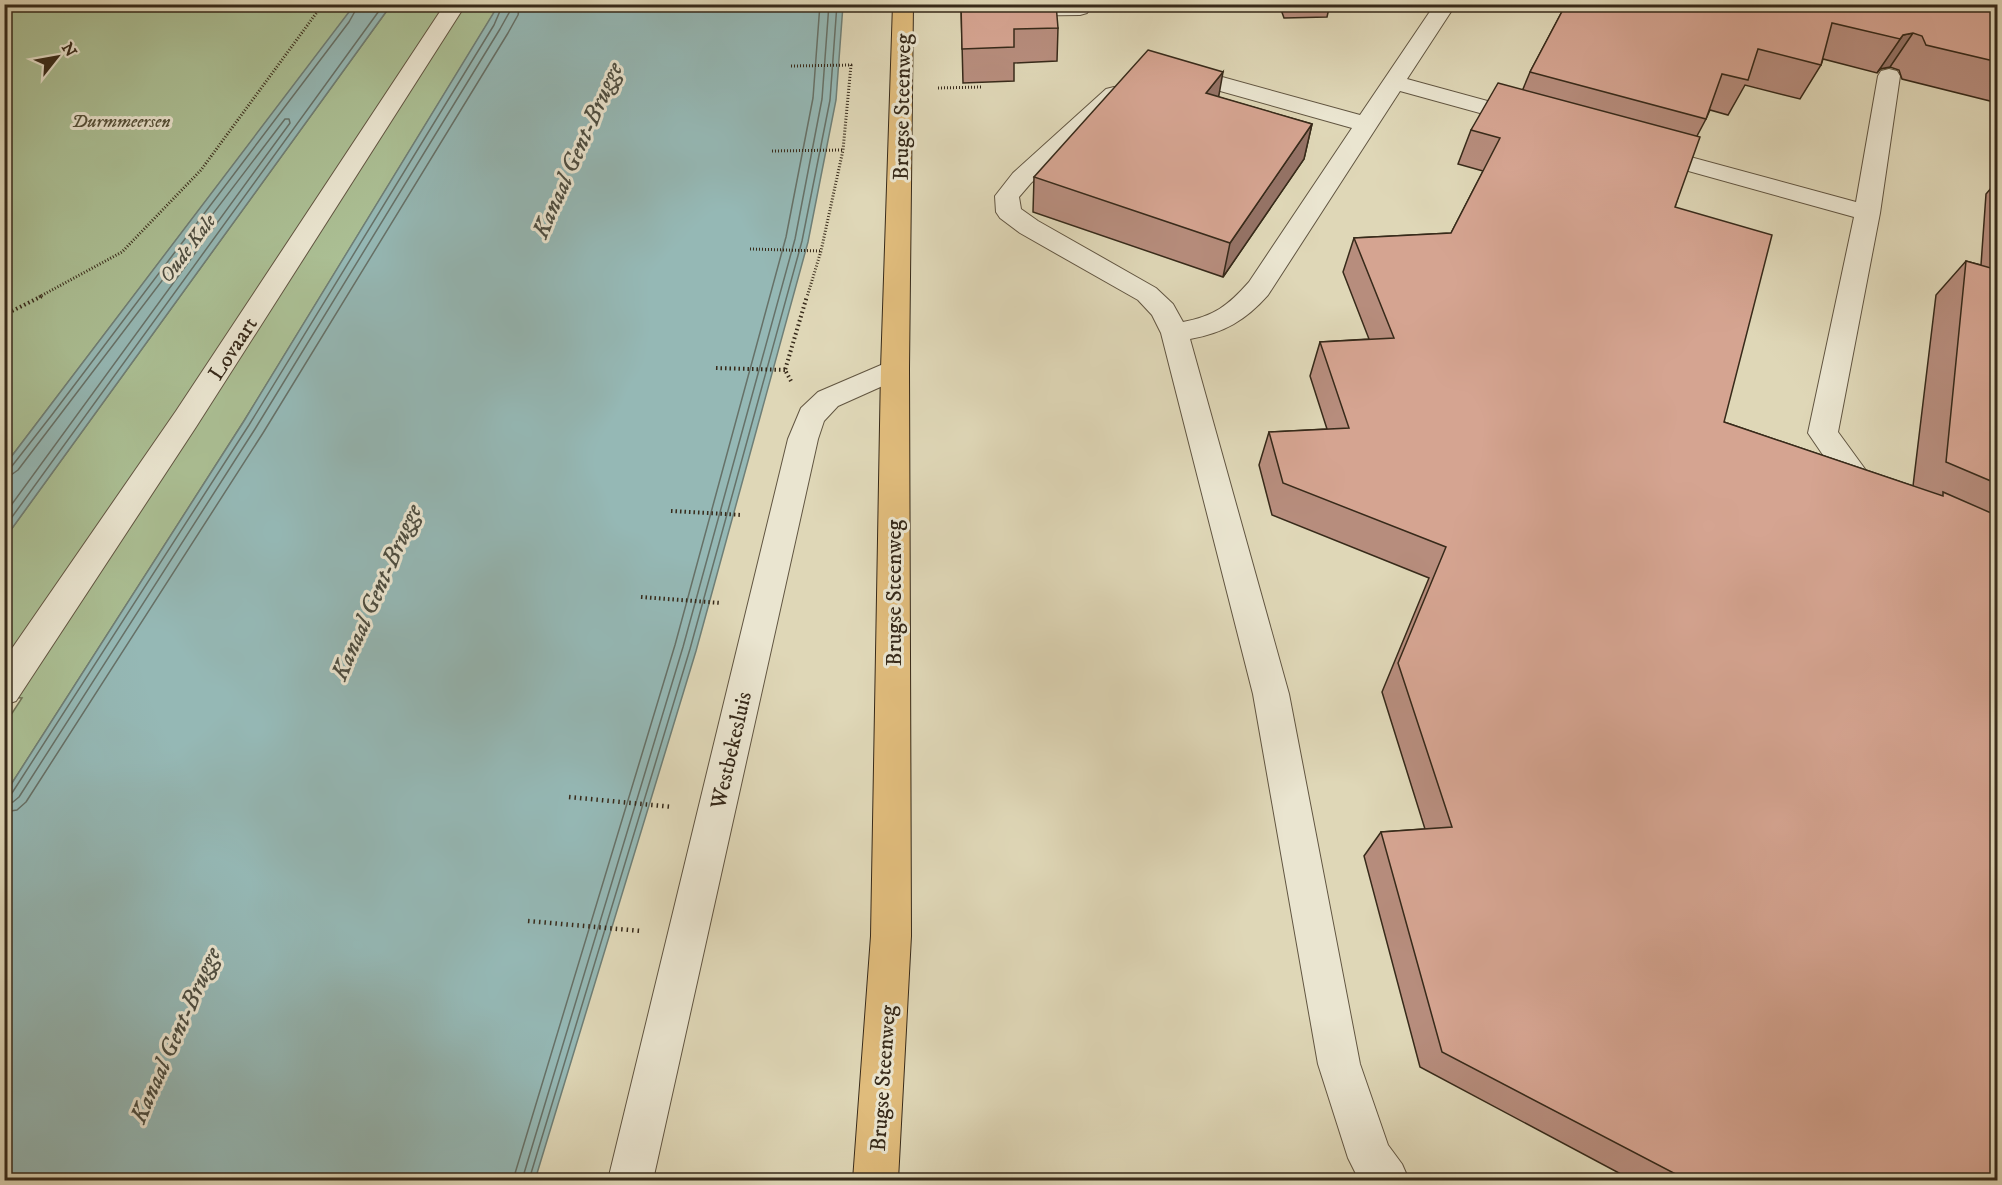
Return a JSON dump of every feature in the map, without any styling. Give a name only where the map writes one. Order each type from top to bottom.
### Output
[{"type":"main road","name":"Brugse Steenweg","points":[[876,1180],[891,936],[895,369],[903,4]]},
{"type":"street","name":"Lovaart","points":[[4,690],[186,419],[456,4]]},
{"type":"street","points":[[993,4],[1002,10],[1080,9],[1079,4]]},
{"type":"street","points":[[1175,333],[1220,321],[1246,302],[1272,271],[1285,246],[1446,4]]},
{"type":"street","points":[[1158,70],[1167,69],[1206,79],[1365,124]]},
{"type":"street","points":[[1889,76],[1867,213],[1823,433],[1862,488],[1903,506]]},
{"type":"street","points":[[1133,77],[1022,178],[1007,196],[1009,212],[1029,227],[1147,294],[1163,310],[1175,333],[1271,694],[1339,1064],[1370,1158],[1386,1180]]},
{"type":"street","points":[[1393,82],[1543,124]]},
{"type":"street","points":[[1624,146],[1867,213]]},
{"type":"street","points":[[811,416],[828,399],[895,369]]},
{"type":"street","name":"Westbekesluis","points":[[630,1180],[800,450],[811,416]]},
{"type":"path","points":[[4,315],[87,273],[122,252],[201,170],[323,4]]},
{"type":"path","points":[[791,66],[851,65],[843,150],[820,251],[785,370],[811,416]]},
{"type":"path","points":[[902,90],[982,87]]},
{"type":"path","points":[[772,151],[843,150]]},
{"type":"path","points":[[750,249],[820,251]]},
{"type":"path","points":[[716,368],[785,370]]},
{"type":"path","points":[[671,511],[753,516]]},
{"type":"path","points":[[641,597],[731,603]]},
{"type":"path","points":[[569,797],[670,807]]},
{"type":"path","points":[[528,921],[636,931]]},
{"type":"green space","name":"Durmmeersen","points":[[4,5],[355,5],[5,465],[4,465]]},
{"type":"green space","points":[[391,5],[499,5],[244,421],[5,794],[5,724],[22,698],[5,697],[5,538]]},
{"type":"water","name":"Oude Kale","points":[[355,4],[391,5],[5,538],[5,465]]},
{"type":"water","name":"Kanaal Gent-Brugge","points":[[499,4],[843,5],[836,100],[808,242],[696,651],[535,1180],[5,1180],[5,794],[244,421]]},
{"type":"building","points":[[961,4],[1056,4],[1058,28],[1014,29],[1014,47],[962,49]]},
{"type":"building","points":[[1566,4],[1998,4],[1998,62],[1926,45],[1922,36],[1913,33],[1903,35],[1900,39],[1832,23],[1821,65],[1758,49],[1748,80],[1722,74],[1706,119],[1530,72]]},
{"type":"building","points":[[1148,50],[1223,72],[1206,93],[1312,124],[1230,243],[1034,177]]},
{"type":"building","points":[[1498,83],[1700,137],[1675,207],[1772,235],[1724,422],[1943,496],[1943,492],[1998,516],[1998,1180],[1687,1180],[1442,1052],[1381,832],[1452,827],[1398,663],[1446,547],[1283,483],[1269,432],[1349,428],[1320,342],[1394,338],[1354,238],[1451,233],[1500,138],[1471,130]]},
{"type":"building","points":[[1966,261],[1998,270],[1998,484],[1946,462]]}]
